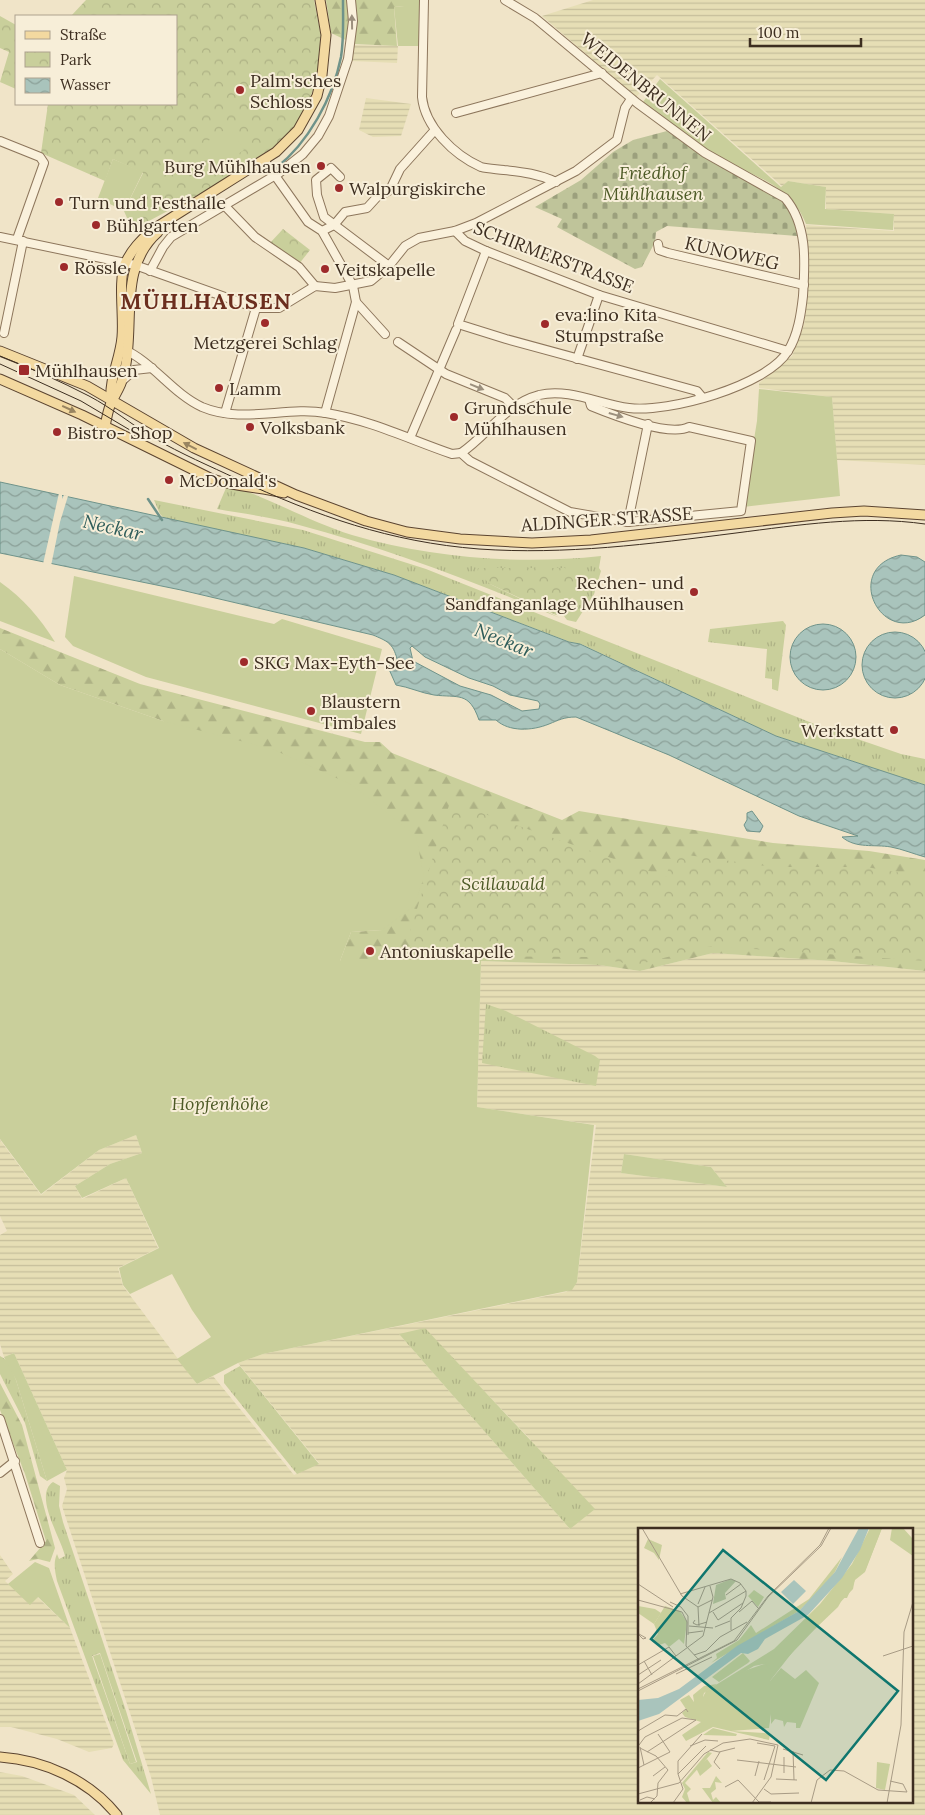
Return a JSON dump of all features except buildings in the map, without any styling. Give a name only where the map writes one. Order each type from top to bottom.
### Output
[{"type":"main road","points":[[105,426],[112,401],[120,390],[123,380],[124,350],[121,280],[126,263],[144,238],[162,223],[264,160],[289,141],[298,130],[317,96],[326,55],[326,35],[320,0]]},
{"type":"main road","points":[[112,401],[110,386],[124,350],[135,265],[145,246],[171,219]]},
{"type":"main road","name":"ALDINGER STRASSE","points":[[0,351],[90,388],[194,448],[296,495],[366,521],[407,532],[460,539],[516,543],[591,540],[832,513],[871,512],[925,515]]},
{"type":"main road","name":"ALDINGER STRASSE","points":[[0,379],[105,426],[212,479],[226,484],[263,487],[296,495]]},
{"type":"main road","name":"ALDINGER STRASSE","points":[[90,388],[99,389],[110,386]]},
{"type":"main road","points":[[0,1757],[22,1760],[56,1770],[89,1789],[117,1815]]},
{"type":"street","points":[[150,271],[163,247],[171,237],[275,177],[304,154],[321,131],[339,88],[351,44],[351,0]]},
{"type":"street","points":[[424,0],[422,97],[423,109],[434,131],[451,147],[482,167],[539,174],[556,182]]},
{"type":"street","name":"WEIDENBRUNNEN","points":[[461,453],[513,406],[539,395],[567,393],[629,408],[650,408],[676,405],[751,380],[777,363],[788,351],[800,317],[804,285],[805,269],[800,222],[793,207],[785,198],[705,153],[632,98],[535,18],[505,0]]},
{"type":"street","points":[[456,113],[602,74]]},
{"type":"street","points":[[224,205],[256,237],[299,267],[315,286],[324,288],[353,286],[371,280],[389,266],[405,246],[419,238],[455,231],[476,223],[576,171],[617,140],[625,108],[632,98]]},
{"type":"street","points":[[322,231],[334,225],[345,212],[367,208],[377,197],[390,190],[400,169],[434,131]]},
{"type":"street","points":[[0,141],[40,157],[44,162],[20,240],[4,333]]},
{"type":"street","points":[[264,160],[308,222],[322,231],[353,286],[356,302],[325,413]]},
{"type":"street","points":[[340,177],[331,168],[316,180],[324,217],[389,266]]},
{"type":"street","name":"SCHIRMERSTRASSE","points":[[455,231],[465,241],[486,251],[599,295],[788,351]]},
{"type":"street","points":[[0,237],[135,265],[256,308],[279,308],[315,286]]},
{"type":"street","name":"KUNOWEG","points":[[658,244],[660,250],[668,253],[804,285]]},
{"type":"street","points":[[410,438],[457,327],[486,251]]},
{"type":"street","points":[[577,359],[599,295]]},
{"type":"street","points":[[356,302],[385,334]]},
{"type":"street","points":[[225,413],[256,308]]},
{"type":"street","points":[[457,327],[697,391],[702,397]]},
{"type":"street","points":[[398,342],[440,368],[446,374],[505,398],[513,406]]},
{"type":"street","name":"ALDINGER STRASSE","points":[[124,350],[152,368],[184,396],[203,407],[225,413],[325,413],[365,422],[452,454],[461,453],[470,461],[570,512],[628,522],[741,511],[751,441],[689,427],[680,431],[648,424],[628,522]]},
{"type":"street","points":[[123,380],[134,370],[152,368]]},
{"type":"street","points":[[589,399],[592,406],[648,424]]},
{"type":"street","points":[[0,1420],[15,1461],[40,1543]]},
{"type":"street","points":[[0,1473],[15,1461]]},
{"type":"shaded area","points":[[593,0],[925,0],[925,465],[837,460],[832,397],[759,388],[759,383],[792,356],[804,325],[808,290],[806,225],[894,231],[894,214],[826,209],[826,187],[788,181],[782,186],[657,75],[636,97],[542,16]]},
{"type":"shaded area","points":[[354,45],[398,46],[397,63],[351,61]]},
{"type":"shaded area","points":[[366,98],[411,104],[401,136],[373,137],[359,130]]},
{"type":"shaded area","points":[[713,953],[832,961],[925,971],[925,1815],[160,1815],[151,1777],[62,1506],[67,1489],[64,1478],[67,1470],[14,1353],[4,1357],[0,1344],[0,1235],[7,1231],[0,1216],[0,1140],[41,1195],[99,1150],[136,1135],[142,1153],[110,1164],[75,1186],[82,1199],[126,1178],[158,1248],[118,1268],[123,1286],[197,1384],[213,1376],[294,1475],[319,1463],[238,1363],[263,1354],[566,1292],[577,1282],[596,1125],[477,1107],[481,961],[599,965],[640,971]],"holes":[[[624,1154],[711,1167],[727,1187],[621,1173]],[[399,1334],[487,1394],[530,1439],[570,1529]]]},
{"type":"shaded area","points":[[0,1555],[13,1574],[5,1581],[30,1604],[37,1597],[70,1628],[114,1744],[112,1748],[89,1752],[57,1739],[11,1727],[0,1727]]},
{"type":"shaded area","points":[[0,1772],[22,1776],[74,1795],[95,1815],[0,1815]]},
{"type":"green space","points":[[86,0],[314,0],[321,36],[319,64],[312,93],[286,139],[209,189],[147,222],[134,234],[124,211],[143,173],[113,159],[105,181],[41,153],[48,105],[178,105],[178,15],[72,15]]},
{"type":"green space","points":[[326,0],[404,0],[404,6],[394,7],[397,46],[354,44],[331,33]]},
{"type":"green space","points":[[404,0],[421,0],[420,46],[398,46],[394,7],[404,6]]},
{"type":"green space","points":[[0,16],[15,24],[15,89],[0,82],[9,52],[0,48]]},
{"type":"green space","points":[[660,79],[781,187],[788,181],[826,187],[825,209],[894,214],[893,230],[806,224],[790,198],[779,189],[705,149],[677,130],[643,102]]},
{"type":"green space","points":[[229,127],[244,150],[214,170],[199,147]]},
{"type":"green space","name":"Friedhof Mühlhausen","points":[[667,131],[709,160],[777,195],[790,209],[797,236],[667,226],[656,232],[655,242],[642,267],[635,269],[557,227],[562,219],[535,207],[581,180],[613,152],[633,140]]},
{"type":"green space","points":[[113,159],[143,172],[124,211],[98,198]]},
{"type":"green space","points":[[283,229],[310,250],[299,264],[270,243]]},
{"type":"green space","points":[[759,389],[832,397],[840,496],[743,507],[757,421]]},
{"type":"green space","points":[[235,487],[337,530],[382,543],[475,558],[539,560],[601,556],[599,568],[601,571],[594,594],[576,622],[567,620],[561,612],[565,603],[574,598],[490,584],[560,618],[464,579],[399,555],[333,534],[289,522],[217,509],[226,488]]},
{"type":"green space","points":[[154,500],[303,530],[426,569],[817,725],[901,754],[925,759],[925,785],[776,736],[581,644],[570,642],[394,575],[304,548],[166,520],[160,514]]},
{"type":"green space","points":[[478,568],[565,568],[576,577],[578,590],[556,615],[490,584],[477,572]]},
{"type":"green space","name":"SKG Max-Eyth-See","points":[[74,576],[274,624],[282,619],[382,649],[361,734],[146,677],[73,646],[65,637]]},
{"type":"green space","points":[[0,582],[30,609],[55,642],[0,621]]},
{"type":"green space","points":[[783,621],[786,625],[778,691],[772,689],[772,679],[765,678],[767,649],[708,642],[710,629]]},
{"type":"green space","name":"Scillawald","points":[[0,628],[140,684],[365,742],[380,742],[392,753],[562,820],[579,811],[773,843],[869,851],[925,860],[925,971],[832,961],[713,953],[640,971],[599,965],[481,961],[340,961],[351,932],[382,930],[163,721],[60,685],[0,649]]},
{"type":"green space","name":"Hopfenhöhe","points":[[0,649],[60,685],[163,721],[272,749],[352,785],[416,836],[424,877],[414,906],[382,930],[351,932],[340,961],[481,961],[477,1107],[594,1125],[577,1282],[572,1290],[263,1354],[238,1363],[197,1384],[177,1359],[211,1337],[192,1310],[172,1274],[130,1294],[123,1285],[119,1268],[159,1248],[126,1178],[82,1198],[75,1186],[110,1164],[142,1153],[136,1135],[99,1150],[41,1194],[0,1139]]},
{"type":"green space","name":"Scillawald","points":[[450,802],[666,877],[673,853],[772,867],[866,867],[925,877],[925,961],[711,946],[636,965],[591,957],[416,956],[408,938]]},
{"type":"green space","points":[[486,1004],[506,1011],[595,1056],[600,1060],[596,1086],[482,1063]]},
{"type":"green space","points":[[624,1154],[711,1167],[727,1187],[621,1173]]},
{"type":"green space","points":[[425,1328],[595,1509],[570,1529],[399,1334]]},
{"type":"green space","points":[[14,1353],[67,1470],[47,1481],[16,1380],[4,1357]]},
{"type":"green space","points":[[0,1356],[8,1361],[16,1380],[47,1481],[40,1476],[25,1423],[0,1374]]},
{"type":"green space","points":[[240,1366],[319,1464],[297,1474],[224,1383],[224,1375]]},
{"type":"green space","points":[[0,1383],[22,1425],[55,1548],[50,1562],[38,1559],[29,1561],[46,1541],[25,1474],[0,1410]]},
{"type":"green space","points":[[53,1482],[60,1486],[59,1506],[63,1522],[126,1711],[151,1794],[123,1760],[57,1581],[56,1557],[57,1554],[59,1559],[65,1556],[47,1506],[48,1488]],"holes":[[[100,1653],[137,1762],[130,1764],[92,1656]]]},
{"type":"green space","points":[[35,1562],[49,1568],[70,1628],[38,1597],[30,1605],[8,1584]]},
{"type":"green space","points":[[100,1654],[136,1762],[130,1764],[93,1656]]},
{"type":"water","name":"Neckar","points":[[0,482],[304,548],[394,575],[569,642],[580,644],[776,736],[925,785],[925,857],[891,847],[865,845],[847,841],[842,837],[858,836],[799,816],[669,755],[576,717],[565,718],[528,729],[507,727],[496,720],[479,720],[467,700],[429,694],[396,685],[388,667],[397,659],[394,649],[386,641],[373,635],[181,590],[0,553]],"holes":[[[412,646],[425,657],[510,695],[538,701],[540,704],[539,709],[522,711],[491,695],[460,686],[413,661],[410,648]]]},
{"type":"water","points":[[901,555],[917,557],[925,562],[925,615],[909,622],[895,621],[883,614],[874,602],[871,588],[873,574],[883,563]]},
{"type":"water","points":[[829,624],[847,633],[854,644],[856,657],[854,670],[847,681],[836,688],[817,690],[799,681],[792,670],[790,651],[799,633],[810,626]]},
{"type":"water","points":[[901,632],[919,641],[926,652],[926,678],[919,689],[908,696],[889,698],[871,689],[864,678],[862,659],[871,641],[882,634]]},
{"type":"water","points":[[752,811],[763,826],[760,832],[747,831],[744,825],[747,820],[747,813]]},
{"type":"pier","points":[[59,493],[62,494],[62,499],[64,495],[68,496],[60,522],[51,566],[43,564]]},
{"type":"waterway","points":[[276,168],[288,158],[309,133],[332,88],[342,50],[343,0]]},
{"type":"waterway","points":[[148,499],[162,520]]},
{"type":"tram line","points":[[0,356],[89,396],[164,444],[195,460],[296,505],[384,534],[446,546],[543,551],[640,544],[831,522],[878,520],[925,524]]},
{"type":"tram line","points":[[0,364],[81,401],[140,436]]},
{"type":"place","name":"Palm'sches Schloss","points":[[240,90]]},
{"type":"place","name":"Burg Mühlhausen","points":[[321,166]]},
{"type":"place","name":"Walpurgiskirche","points":[[339,188]]},
{"type":"place","name":"Turn und Festhalle","points":[[59,202]]},
{"type":"place","name":"Bühlgarten","points":[[96,225]]},
{"type":"place","name":"Rössle","points":[[64,267]]},
{"type":"place","name":"Veitskapelle","points":[[325,269]]},
{"type":"place","name":"Metzgerei Schlag","points":[[265,323]]},
{"type":"place","name":"eva:lino Kita Stumpstraße","points":[[545,324]]},
{"type":"place","name":"Mühlhausen","points":[[24,370]]},
{"type":"place","name":"Lamm","points":[[219,388]]},
{"type":"place","name":"Grundschule Mühlhausen","points":[[454,417]]},
{"type":"place","name":"Volksbank","points":[[250,427]]},
{"type":"place","name":"Bistro- Shop","points":[[57,432]]},
{"type":"place","name":"McDonald's","points":[[169,480]]},
{"type":"place","name":"Rechen- und Sandfanganlage Mühlhausen","points":[[694,592]]},
{"type":"place","name":"SKG Max-Eyth-See","points":[[244,662]]},
{"type":"place","name":"Blaustern Timbales","points":[[311,711]]},
{"type":"place","name":"Werkstatt","points":[[894,730]]},
{"type":"place","name":"Antoniuskapelle","points":[[370,951]]},
{"type":"district","name":"MÜHLHAUSEN","points":[[206,301]]}]
